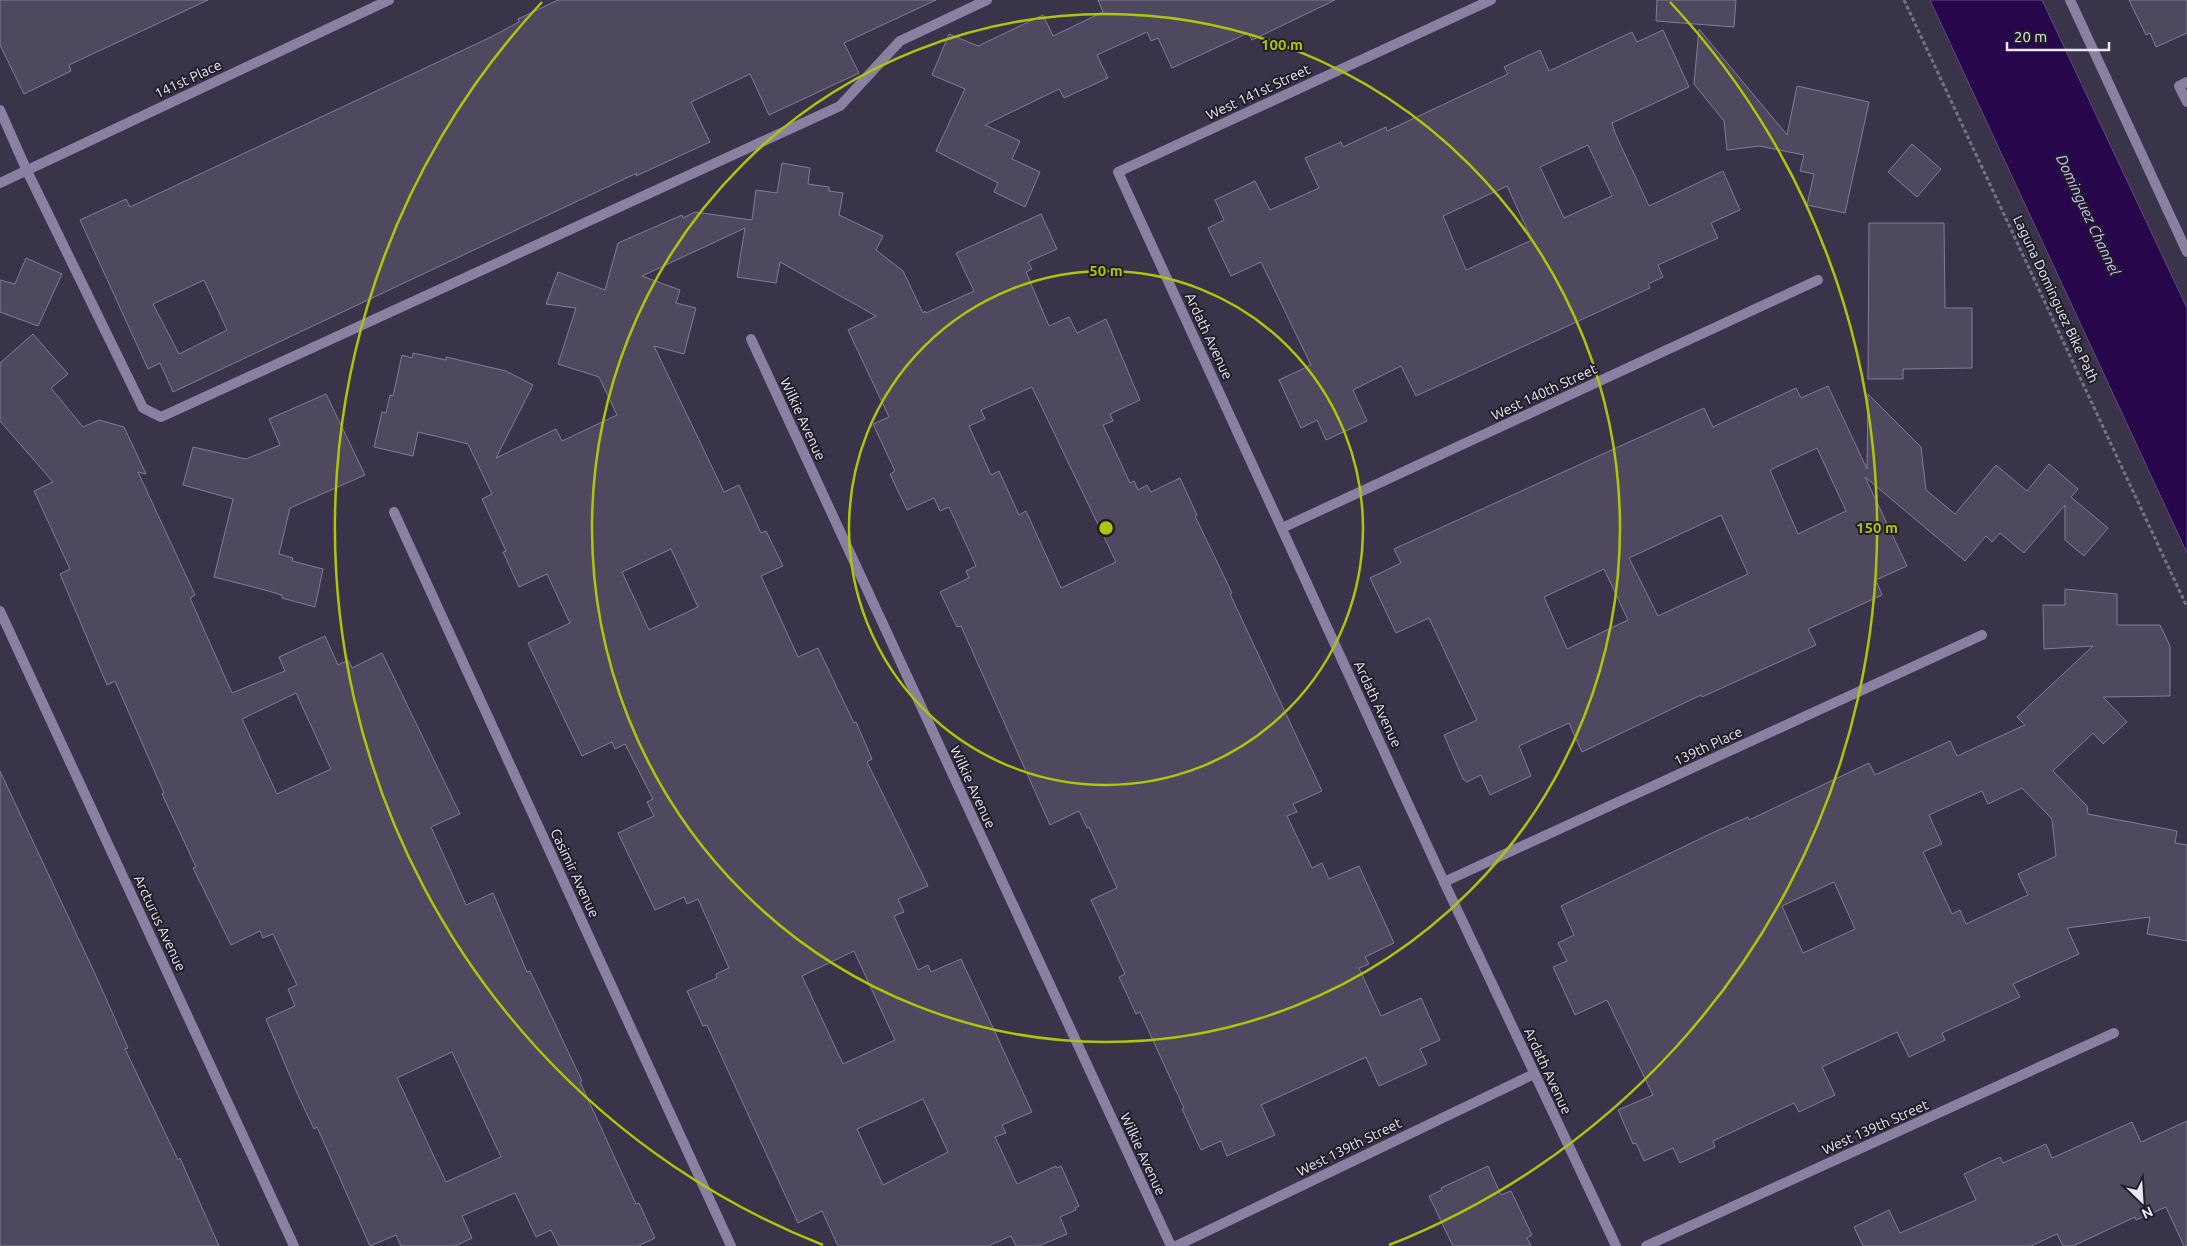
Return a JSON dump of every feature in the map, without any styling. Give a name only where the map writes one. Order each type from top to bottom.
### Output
[{"type":"street","name":"141st Place","points":[[0,183],[389,0]]},
{"type":"street","points":[[0,110],[27,171],[143,408],[161,417],[840,106],[900,41],[987,0]]},
{"type":"street","name":"West 141st Street","points":[[1118,172],[1491,0]]},
{"type":"street","points":[[2070,0],[2187,252]]},
{"type":"street","points":[[2187,82],[2179,86],[2187,102]]},
{"type":"street","name":"Ardath Avenue","points":[[1118,172],[1444,882],[1616,1246]]},
{"type":"street","name":"West 140th Street","points":[[1282,528],[1818,280]]},
{"type":"street","name":"Wilkie Avenue","points":[[750,339],[1171,1246]]},
{"type":"street","name":"Casimir Avenue","points":[[394,512],[731,1246]]},
{"type":"street","name":"Arcturus Avenue","points":[[0,611],[294,1246]]},
{"type":"street","name":"139th Place","points":[[1444,882],[1982,635]]},
{"type":"street","name":"West 139th Street","points":[[1646,1246],[2114,1033]]},
{"type":"street","name":"West 139th Street","points":[[1176,1246],[1534,1074]]},
{"type":"path","name":"Laguna Dominguez Bike Path","points":[[1904,0],[2187,607]]},
{"type":"water","name":"Dominguez Channel","points":[[1930,0],[2042,0],[2187,308],[2187,553]]},
{"type":"building","points":[[0,0],[208,0],[69,65],[71,71],[24,94],[0,45]]},
{"type":"building","points":[[558,0],[936,0],[844,43],[859,73],[769,115],[750,74],[691,102],[710,142],[636,176],[637,173],[173,392],[160,363],[148,369],[80,220],[126,199],[130,207],[491,37],[519,22],[518,19]],"holes":[[[204,280],[227,330],[179,354],[153,304]]]},
{"type":"building","points":[[1098,0],[1335,0],[1252,40],[1248,33],[1172,68],[1158,38],[1151,41],[1147,32],[1097,55],[1108,78],[1064,98],[1059,89],[985,125],[1020,141],[1012,159],[1040,172],[1025,207],[994,192],[998,183],[936,151],[965,89],[932,75],[949,34],[978,46],[1043,15],[1053,36],[1103,12]]},
{"type":"building","points":[[1657,0],[1736,0],[1734,27],[1656,21]]},
{"type":"building","points":[[2129,0],[2187,0],[2187,33],[2156,47],[2150,33],[2146,35]]},
{"type":"building","points":[[1699,29],[1787,135],[1797,86],[1869,102],[1845,213],[1807,205],[1814,174],[1800,171],[1804,155],[1759,146],[1727,150],[1724,121],[1694,84]]},
{"type":"building","points":[[1663,30],[1689,87],[1612,123],[1615,133],[1649,206],[1723,171],[1740,210],[1711,223],[1718,238],[1658,265],[1663,277],[1648,284],[1650,288],[1416,396],[1401,366],[1353,390],[1367,421],[1326,440],[1317,420],[1301,428],[1279,380],[1311,365],[1261,262],[1231,276],[1208,228],[1224,220],[1215,200],[1255,181],[1270,210],[1319,188],[1305,158],[1341,142],[1343,147],[1386,127],[1387,131],[1508,74],[1504,67],[1540,50],[1549,71],[1632,32],[1637,42]],"holes":[[[1588,145],[1612,196],[1564,218],[1540,167]],[[1507,186],[1532,240],[1466,270],[1443,216]]]},
{"type":"building","points":[[1912,144],[1941,169],[1917,197],[1888,172]]},
{"type":"building","points":[[782,163],[810,168],[808,184],[829,187],[829,191],[843,193],[839,215],[883,236],[876,250],[903,271],[923,313],[974,291],[956,253],[1041,214],[1057,249],[1028,262],[1032,269],[1026,272],[1049,326],[1069,317],[1077,333],[1106,319],[1140,400],[1110,414],[1113,421],[1103,425],[1130,483],[1134,481],[1138,490],[1147,485],[1151,492],[1180,478],[1197,515],[1195,516],[1232,593],[1230,594],[1322,791],[1293,804],[1297,812],[1287,816],[1312,868],[1322,863],[1329,879],[1359,866],[1394,943],[1365,957],[1369,964],[1359,968],[1381,1016],[1421,998],[1440,1040],[1420,1049],[1427,1064],[1379,1086],[1366,1057],[1261,1105],[1275,1135],[1227,1156],[1221,1141],[1201,1150],[1140,1012],[1136,1014],[1119,977],[1125,974],[1091,900],[1117,888],[1089,827],[1087,828],[1079,811],[1050,825],[961,626],[957,627],[940,592],[969,578],[966,571],[976,566],[949,507],[940,511],[934,498],[907,510],[890,474],[895,471],[873,424],[889,417],[848,330],[876,316],[780,262],[776,283],[737,277],[745,228],[642,276],[680,290],[676,303],[696,308],[684,354],[654,346],[724,492],[739,485],[761,533],[766,531],[783,566],[761,576],[798,657],[818,648],[854,723],[856,722],[872,759],[867,762],[928,886],[898,899],[904,912],[894,916],[918,970],[928,965],[931,972],[961,959],[1032,1112],[1002,1125],[1006,1133],[995,1137],[1017,1184],[1056,1166],[1057,1168],[1061,1166],[1079,1206],[1075,1208],[1076,1210],[1060,1217],[1067,1234],[1039,1246],[1016,1246],[1011,1236],[988,1246],[838,1246],[822,1211],[798,1223],[707,1025],[703,1026],[687,991],[717,978],[716,974],[729,968],[698,899],[687,904],[684,897],[655,910],[618,833],[654,816],[647,802],[653,799],[625,744],[615,749],[612,742],[582,756],[528,643],[570,623],[547,574],[519,587],[503,552],[506,551],[482,499],[492,494],[468,444],[418,432],[413,456],[374,447],[382,412],[386,413],[390,395],[393,396],[402,355],[412,358],[413,353],[446,360],[446,357],[506,371],[533,385],[496,458],[556,429],[562,441],[617,415],[599,377],[558,364],[576,308],[546,304],[558,272],[605,290],[618,243],[682,215],[683,218],[695,212],[752,220],[756,190],[777,193]],"holes":[[[1032,387],[1116,562],[1061,588],[1026,511],[1019,515],[999,471],[991,475],[969,426],[985,419],[981,410]],[[671,549],[698,607],[649,630],[622,572]],[[854,951],[895,1040],[843,1064],[802,976]],[[923,1099],[948,1152],[883,1185],[857,1129]]]},
{"type":"building","points":[[1869,223],[1944,223],[1945,308],[1972,308],[1972,368],[1903,369],[1903,379],[1868,379]]},
{"type":"building","points":[[26,258],[62,274],[38,326],[0,312],[0,280],[15,284]]},
{"type":"building","points":[[33,334],[68,374],[51,388],[83,427],[99,420],[124,427],[146,474],[138,472],[195,595],[190,598],[232,693],[285,671],[279,657],[325,636],[338,665],[348,660],[352,668],[382,653],[460,814],[431,827],[466,905],[493,893],[527,972],[530,971],[582,1081],[580,1082],[636,1204],[639,1203],[655,1238],[638,1246],[559,1246],[551,1230],[536,1237],[515,1193],[462,1216],[472,1238],[455,1246],[401,1246],[396,1235],[370,1246],[317,1127],[314,1129],[297,1093],[266,1019],[295,1006],[288,989],[297,985],[273,934],[263,938],[260,931],[231,945],[193,868],[196,867],[162,794],[164,793],[115,681],[107,685],[60,574],[70,569],[34,491],[53,482],[0,421],[0,363]],"holes":[[[296,693],[331,769],[277,794],[242,719]],[[452,1052],[501,1157],[446,1182],[397,1078]]]},
{"type":"building","points":[[1828,386],[1867,469],[1868,394],[1921,447],[1926,490],[1955,514],[1996,465],[2027,491],[2049,464],[2078,489],[2071,497],[2108,528],[2084,556],[2065,540],[2065,505],[2024,553],[2000,533],[1992,542],[1986,536],[1965,561],[1865,477],[1907,566],[1876,580],[1882,595],[1808,629],[1816,645],[1702,697],[1701,695],[1582,752],[1569,723],[1519,746],[1531,776],[1490,795],[1481,775],[1467,782],[1463,779],[1444,735],[1477,720],[1429,618],[1396,633],[1370,578],[1401,563],[1394,549],[1704,408],[1713,427],[1796,388],[1801,398]],"holes":[[[1817,448],[1846,511],[1798,534],[1770,470]],[[1721,515],[1748,574],[1658,616],[1629,558]],[[1604,569],[1628,620],[1567,649],[1544,597]]]},
{"type":"building","points":[[326,394],[365,475],[290,508],[279,554],[293,558],[292,561],[323,569],[315,607],[282,598],[282,595],[214,577],[233,499],[183,485],[193,447],[246,459],[280,445],[269,419]]},
{"type":"building","points":[[2065,589],[2117,594],[2117,625],[2160,625],[2170,646],[2170,696],[2103,697],[2127,722],[2103,744],[2093,733],[2053,771],[2087,806],[2088,814],[2177,831],[2175,843],[2187,845],[2187,941],[2147,934],[2150,917],[2067,928],[2079,954],[2013,984],[2020,997],[1942,1033],[1945,1040],[1909,1057],[1897,1032],[1822,1067],[1835,1095],[1799,1112],[1794,1103],[1713,1141],[1715,1147],[1680,1163],[1673,1148],[1644,1161],[1636,1143],[1633,1144],[1618,1110],[1653,1095],[1607,1000],[1575,1015],[1553,967],[1567,961],[1558,943],[1574,935],[1561,906],[1712,833],[1748,817],[1749,820],[1869,763],[1875,775],[1950,741],[1957,756],[2025,725],[2017,717],[2093,646],[2044,649],[2043,605],[2065,605]],"holes":[[[2022,788],[2052,819],[2056,856],[2018,874],[2028,895],[1966,924],[1960,910],[1952,914],[1923,852],[1942,844],[1929,815],[1982,791],[1988,804]],[[1834,882],[1855,929],[1803,953],[1782,906]]]},
{"type":"building","points":[[0,771],[96,976],[128,1048],[125,1049],[178,1160],[180,1158],[219,1246],[0,1246]]},
{"type":"building","points":[[2187,1121],[2187,1246],[2184,1246],[2166,1207],[2136,1220],[2135,1217],[2073,1246],[2063,1246],[2057,1234],[2031,1246],[1863,1246],[1854,1227],[1889,1210],[1900,1233],[1976,1200],[1964,1174],[2000,1157],[2003,1163],[2046,1144],[2052,1158],[2132,1122],[2141,1142]]},
{"type":"building","points":[[1488,1166],[1501,1195],[1511,1191],[1532,1235],[1527,1238],[1531,1246],[1453,1246],[1429,1196],[1442,1190],[1441,1188]]}]
